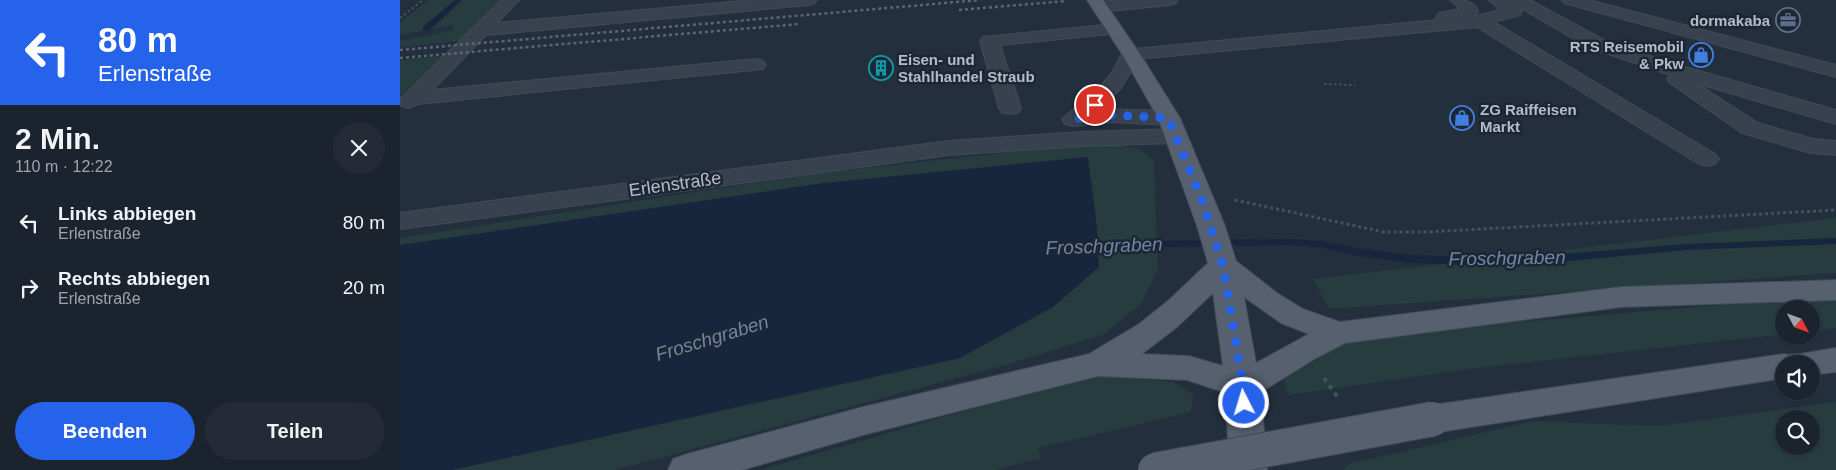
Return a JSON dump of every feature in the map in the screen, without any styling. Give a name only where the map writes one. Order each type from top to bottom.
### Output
[{"type":"main road","points":[[1097,3],[1129,50],[1172,127],[1211,226],[1223,266],[1243,386],[1248,470]]},
{"type":"main road","points":[[1223,266],[1266,300],[1292,316],[1338,333]]},
{"type":"main road","points":[[687,470],[863,421],[1098,364],[1127,350],[1158,327],[1185,304],[1223,266]]},
{"type":"main road","points":[[1098,364],[1188,368],[1243,386],[1304,350],[1338,333],[1621,298],[1836,290]]},
{"type":"main road","points":[[1820,362],[1836,360]]},
{"type":"main road","points":[[1155,470],[1433,419],[1775,367]]},
{"type":"street","points":[[480,30],[562,23],[696,6],[809,0]]},
{"type":"street","points":[[1097,3],[1170,0]]},
{"type":"street","points":[[1129,50],[1450,16],[1470,12],[1470,7],[1458,0]]},
{"type":"street","points":[[1129,50],[1480,21],[1514,11],[1497,0]]},
{"type":"street","points":[[1518,0],[1594,44],[1657,65],[1836,117]]},
{"type":"street","points":[[1570,0],[1836,71]]},
{"type":"street","points":[[406,104],[480,30],[513,1]]},
{"type":"street","points":[[562,23],[602,4]]},
{"type":"street","points":[[1480,21],[1707,159]]},
{"type":"street","points":[[1010,108],[989,41],[1114,29]]},
{"type":"street","name":"Erlenstraße","points":[[1073,119],[1095,105],[1123,73],[1129,50]]},
{"type":"street","points":[[1657,65],[1750,128],[1811,146],[1836,148]]},
{"type":"street","points":[[406,104],[756,66]]},
{"type":"street","name":"Erlenstraße","points":[[949,148],[1073,119],[1113,115],[1172,127]]},
{"type":"street","name":"Erlenstraße","points":[[400,221],[949,148],[1082,139],[1172,127]]},
{"type":"path","points":[[400,18],[423,0]]},
{"type":"path","points":[[1324,84],[1355,85]]},
{"type":"path","points":[[1202,200],[1240,200],[1350,226],[1384,232],[1426,232],[1836,210]]},
{"type":"path","points":[[1304,350],[1339,398],[1338,407]]},
{"type":"green space","points":[[428,0],[502,0],[460,41],[400,47],[400,41],[454,30],[454,25],[400,35],[400,23]]},
{"type":"green space","points":[[443,56],[400,96],[400,60]]},
{"type":"green space","points":[[1081,144],[1114,144],[1139,149],[1154,161],[1158,269],[1142,303],[1105,334],[1009,364],[615,470],[400,470],[400,238],[813,174]]},
{"type":"green space","points":[[1836,218],[1836,273],[1329,309],[1313,279]]},
{"type":"green space","points":[[1820,301],[1836,301],[1836,328],[1820,330]]},
{"type":"green space","points":[[1775,302],[1775,335],[1468,369],[1288,395],[1282,369],[1331,344],[1386,333]]},
{"type":"green space","points":[[1092,374],[1173,382],[1194,395],[1191,412],[1038,448],[1041,458],[995,470],[760,470]]},
{"type":"green space","points":[[1836,402],[1836,470],[1342,470],[1349,464],[1533,421],[1659,426],[1775,410],[1775,455],[1820,455],[1820,410],[1777,410]]},
{"type":"water","points":[[1088,157],[1097,228],[1099,267],[1053,307],[960,358],[452,470],[400,470],[400,245],[824,183]]},
{"type":"waterway","name":"Froschgraben","points":[[426,29],[459,0]]},
{"type":"waterway","name":"Froschgraben","points":[[1084,245],[1290,242],[1320,244],[1357,252],[1412,259],[1465,261],[1538,260],[1686,247],[1836,241]]},
{"type":"railway","points":[[400,50],[980,0]]},
{"type":"railway","points":[[959,10],[1066,1]]},
{"type":"railway","points":[[400,58],[799,24]]},
{"type":"place","name":"dormakaba","points":[[1788,20]]},
{"type":"place","name":"RTS Reisemobil & Pkw","points":[[1701,55]]},
{"type":"place","name":"Eisen- und Stahlhandel Straub","points":[[881,68]]},
{"type":"place","name":"ZG Raiffeisen Markt","points":[[1462,118]]},
{"type":"route","points":[[1095,105],[1073,119],[1113,115],[1168,118],[1202,200],[1223,266],[1243,386],[1244,403]]}]
